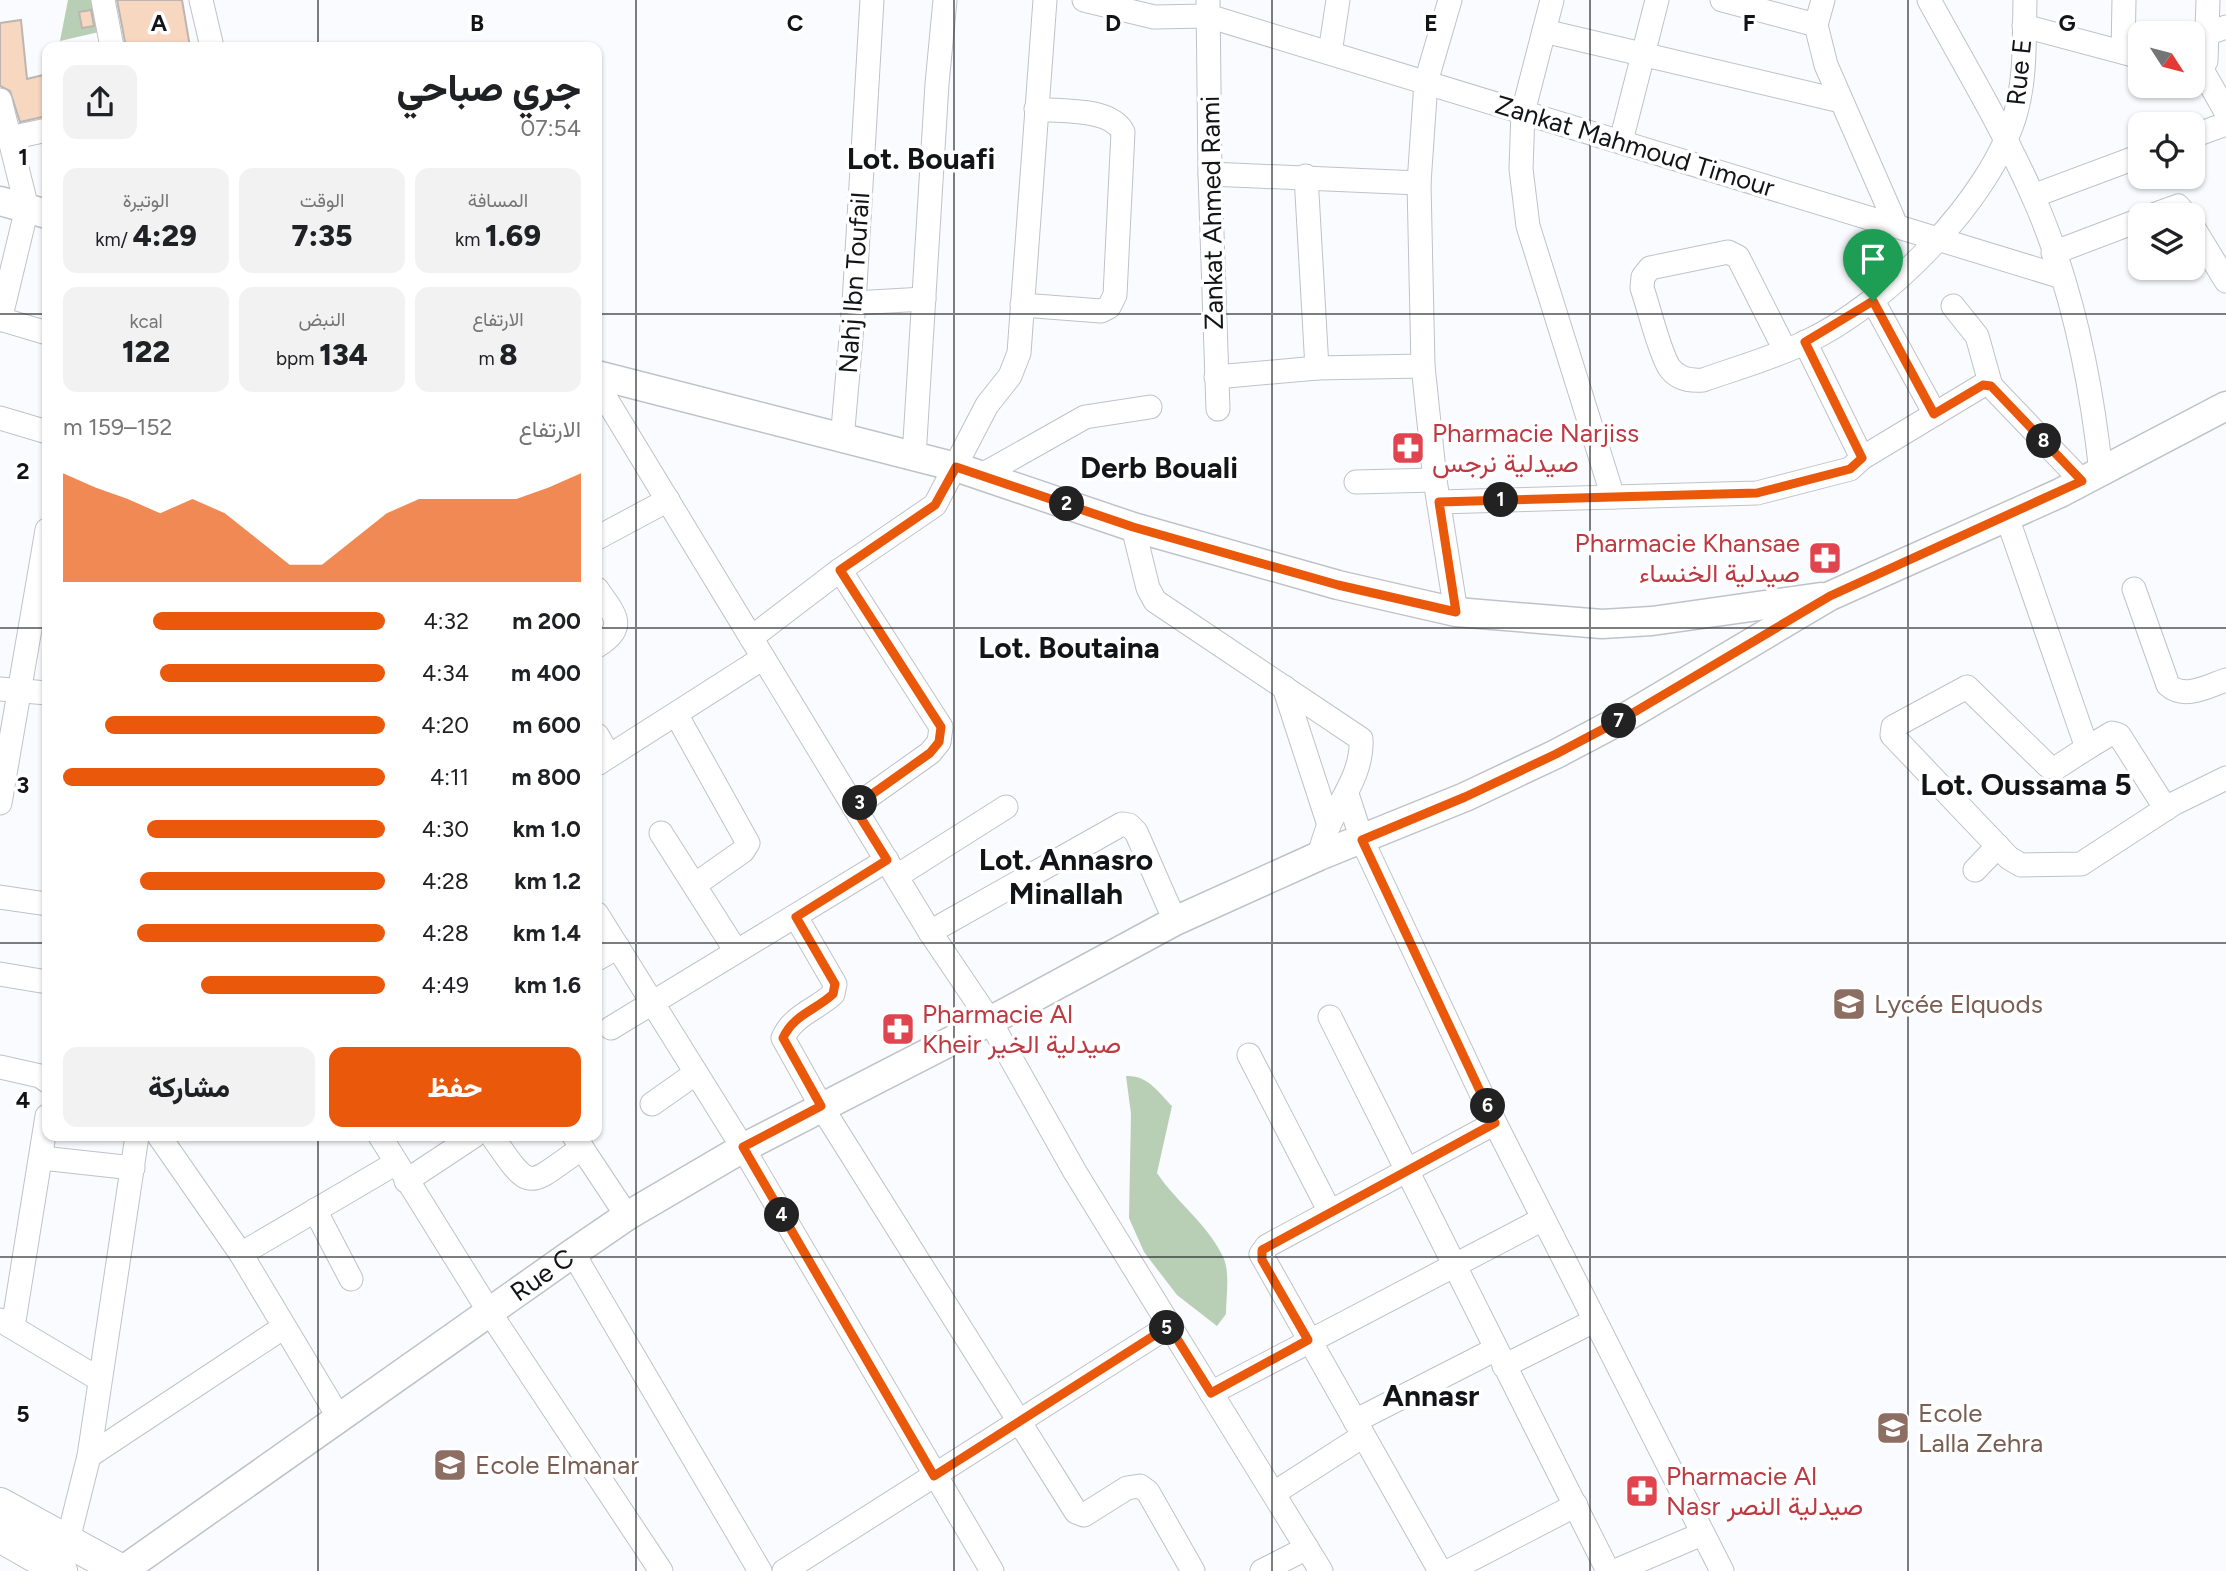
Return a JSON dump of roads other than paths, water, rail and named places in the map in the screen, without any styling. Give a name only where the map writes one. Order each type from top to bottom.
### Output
[{"type":"main road","points":[[0,1504],[63,1564]]},
{"type":"main road","points":[[0,1536],[63,1564],[122,1571]]},
{"type":"street","points":[[103,0],[111,42]]},
{"type":"street","points":[[201,0],[211,42]]},
{"type":"street","name":"Nahj Ibn Toufail","points":[[842,440],[854,303],[872,0]]},
{"type":"street","points":[[914,457],[946,0]]},
{"type":"street","points":[[969,471],[987,405],[1010,376],[1019,353],[1045,0]]},
{"type":"street","points":[[1330,53],[1338,0]]},
{"type":"street","points":[[1450,0],[1426,82],[1419,183],[1423,366],[1437,491],[1456,612]]},
{"type":"street","points":[[1552,0],[1523,112],[1521,169],[1528,226],[1613,497]]},
{"type":"street","points":[[1621,141],[1641,54],[1657,0]]},
{"type":"street","points":[[1722,0],[1816,26]]},
{"type":"street","points":[[1823,0],[1816,26],[1826,65],[1896,225]]},
{"type":"street","points":[[1929,0],[2033,196],[2062,277],[2090,392],[2092,477]]},
{"type":"street","name":"Rue E","points":[[1795,346],[1873,301],[1937,238],[1972,196],[2006,142],[2022,81],[2025,0]]},
{"type":"street","points":[[2124,0],[2128,27]]},
{"type":"street","points":[[2205,62],[2216,30],[2207,0]]},
{"type":"street","name":"Zankat Mahmoud Timour","points":[[1096,1],[1154,18],[1208,8],[1330,53],[2062,277]]},
{"type":"street","name":"Zankat Ahmed Rami","points":[[1208,8],[1210,174],[1218,410]]},
{"type":"street","points":[[2024,26],[2128,53]]},
{"type":"street","points":[[1544,31],[1840,101]]},
{"type":"street","points":[[2205,81],[2226,112]]},
{"type":"street","points":[[0,100],[10,138],[37,211],[0,319],[42,332]]},
{"type":"street","points":[[1022,305],[1101,312],[1109,307],[1115,295],[1123,132],[1119,124],[1105,116],[1036,109]]},
{"type":"street","points":[[2205,132],[2226,124]]},
{"type":"street","points":[[10,138],[42,131]]},
{"type":"street","points":[[2033,196],[2128,160]]},
{"type":"street","points":[[1210,174],[1306,176],[1419,183]]},
{"type":"street","points":[[1306,176],[1317,368]]},
{"type":"street","points":[[0,201],[37,211]]},
{"type":"street","points":[[2053,253],[2128,225]]},
{"type":"street","points":[[2205,247],[2226,281]]},
{"type":"street","points":[[1795,346],[1703,380],[1680,377],[1669,367],[1642,288],[1643,277],[1650,268],[1663,265],[1728,252],[1738,257],[1795,346],[1862,458]]},
{"type":"street","points":[[854,303],[924,299]]},
{"type":"street","points":[[1873,301],[1934,414]]},
{"type":"street","points":[[1953,306],[1977,336],[1987,385],[2092,477]]},
{"type":"street","points":[[1216,377],[1317,368],[1423,366]]},
{"type":"street","points":[[602,376],[969,471],[1133,527],[1338,585],[1456,612],[1602,624],[1652,621],[1830,596],[2092,477],[2226,406]]},
{"type":"street","points":[[1356,482],[1437,491],[1613,497],[1757,493],[1850,469],[1862,458],[1987,385]]},
{"type":"street","points":[[602,392],[930,932],[990,1021],[1029,1094],[1321,1571]]},
{"type":"street","points":[[603,760],[676,714],[757,648],[840,570],[935,505],[969,471],[1085,417],[1150,407]]},
{"type":"street","points":[[0,418],[42,431]]},
{"type":"street","points":[[602,535],[668,500]]},
{"type":"street","points":[[2007,517],[2087,748]]},
{"type":"street","points":[[1133,527],[1148,588],[1155,601],[1361,739],[1362,752],[1347,794],[1329,825],[1319,856]]},
{"type":"street","points":[[0,803],[10,690],[42,552]]},
{"type":"street","points":[[840,570],[941,727],[939,742],[930,753],[854,807]]},
{"type":"street","points":[[2134,589],[2168,685],[2174,690],[2191,692],[2226,680]]},
{"type":"street","name":"Rue C","points":[[122,1571],[338,1416],[627,1216],[743,1147],[990,1021],[1175,921],[1319,856],[1465,797],[1556,754],[1626,717],[1830,596]]},
{"type":"street","points":[[602,597],[617,626],[613,636],[602,643]]},
{"type":"street","points":[[1284,687],[1329,825]]},
{"type":"street","points":[[2166,809],[2119,735],[2112,733],[2056,768],[2048,766],[1967,687],[1894,727],[1892,735],[1998,846],[2021,865],[2081,864],[2166,809],[2226,778]]},
{"type":"street","points":[[10,690],[42,693]]},
{"type":"street","points":[[676,714],[748,843],[743,851],[696,884]]},
{"type":"street","points":[[1347,794],[1362,840],[1495,1123],[1722,1571]]},
{"type":"street","points":[[611,1028],[796,917],[1006,807]]},
{"type":"street","points":[[930,932],[1122,824],[1136,832],[1175,921]]},
{"type":"street","points":[[661,833],[696,884],[736,951]]},
{"type":"street","points":[[1975,870],[1998,846]]},
{"type":"street","points":[[0,897],[42,903]]},
{"type":"street","points":[[796,917],[835,984],[833,994],[788,1026],[783,1038],[821,1106],[1076,1513],[1084,1515],[1127,1488],[1135,1486],[1145,1489],[1193,1571]]},
{"type":"street","points":[[602,922],[743,1147],[992,1571]]},
{"type":"street","points":[[602,956],[618,947]]},
{"type":"street","points":[[0,974],[42,981]]},
{"type":"street","points":[[1330,1017],[1608,1571]]},
{"type":"street","points":[[1248,1055],[1329,1210]]},
{"type":"street","points":[[0,1068],[42,1077]]},
{"type":"street","points":[[653,1104],[696,1073]]},
{"type":"street","points":[[1440,1571],[1261,1254],[1267,1246],[1329,1210],[1495,1123]]},
{"type":"street","points":[[44,1141],[6,1323],[99,1379]]},
{"type":"street","points":[[63,1564],[89,1456],[137,1141]]},
{"type":"street","points":[[162,1141],[240,1254],[338,1416]]},
{"type":"street","points":[[383,1141],[490,1313],[661,1571]]},
{"type":"street","points":[[240,1254],[315,1210],[464,1141]]},
{"type":"street","points":[[495,1141],[519,1175],[528,1180],[537,1179],[578,1142],[627,1216]]},
{"type":"street","points":[[42,1158],[133,1168]]},
{"type":"street","points":[[315,1210],[351,1279]]},
{"type":"street","points":[[1211,1393],[1453,1264],[1544,1219]]},
{"type":"street","points":[[573,1253],[760,1571]]},
{"type":"street","points":[[1274,1493],[1359,1429],[1500,1358],[1594,1321]]},
{"type":"street","points":[[784,1571],[1169,1326]]},
{"type":"street","points":[[89,1456],[284,1327]]},
{"type":"street","points":[[1449,1571],[1576,1505]]},
{"type":"street","points":[[1615,1571],[1702,1534]]},
{"type":"street","points":[[1262,1571],[1307,1548]]},
{"type":"place","name":"Pharmacie Narjiss صيدلية نرجس","points":[[1408,448]]},
{"type":"place","name":"Pharmacie Khansae صيدلية الخنساء","points":[[1825,558]]},
{"type":"place","name":"Lycée Elquods","points":[[1849,1004]]},
{"type":"place","name":"Pharmacie Al Kheir صيدلية الخير","points":[[898,1029]]},
{"type":"place","name":"Ecole Lalla Zehra","points":[[1893,1428]]},
{"type":"place","name":"Ecole Elmanar","points":[[450,1465]]},
{"type":"place","name":"Pharmacie Al Nasr صيدلية النصر","points":[[1642,1491]]},
{"type":"district","name":"Lot. Bouafi","points":[[921,159]]},
{"type":"district","name":"Derb Bouali","points":[[1159,468]]},
{"type":"district","name":"Lot. Boutaina","points":[[1069,648]]},
{"type":"district","name":"Lot. Oussama 5","points":[[2026,785]]},
{"type":"district","name":"Lot. Annasro Minallah","points":[[1066,877]]},
{"type":"district","name":"Annasr","points":[[1431,1396]]}]
